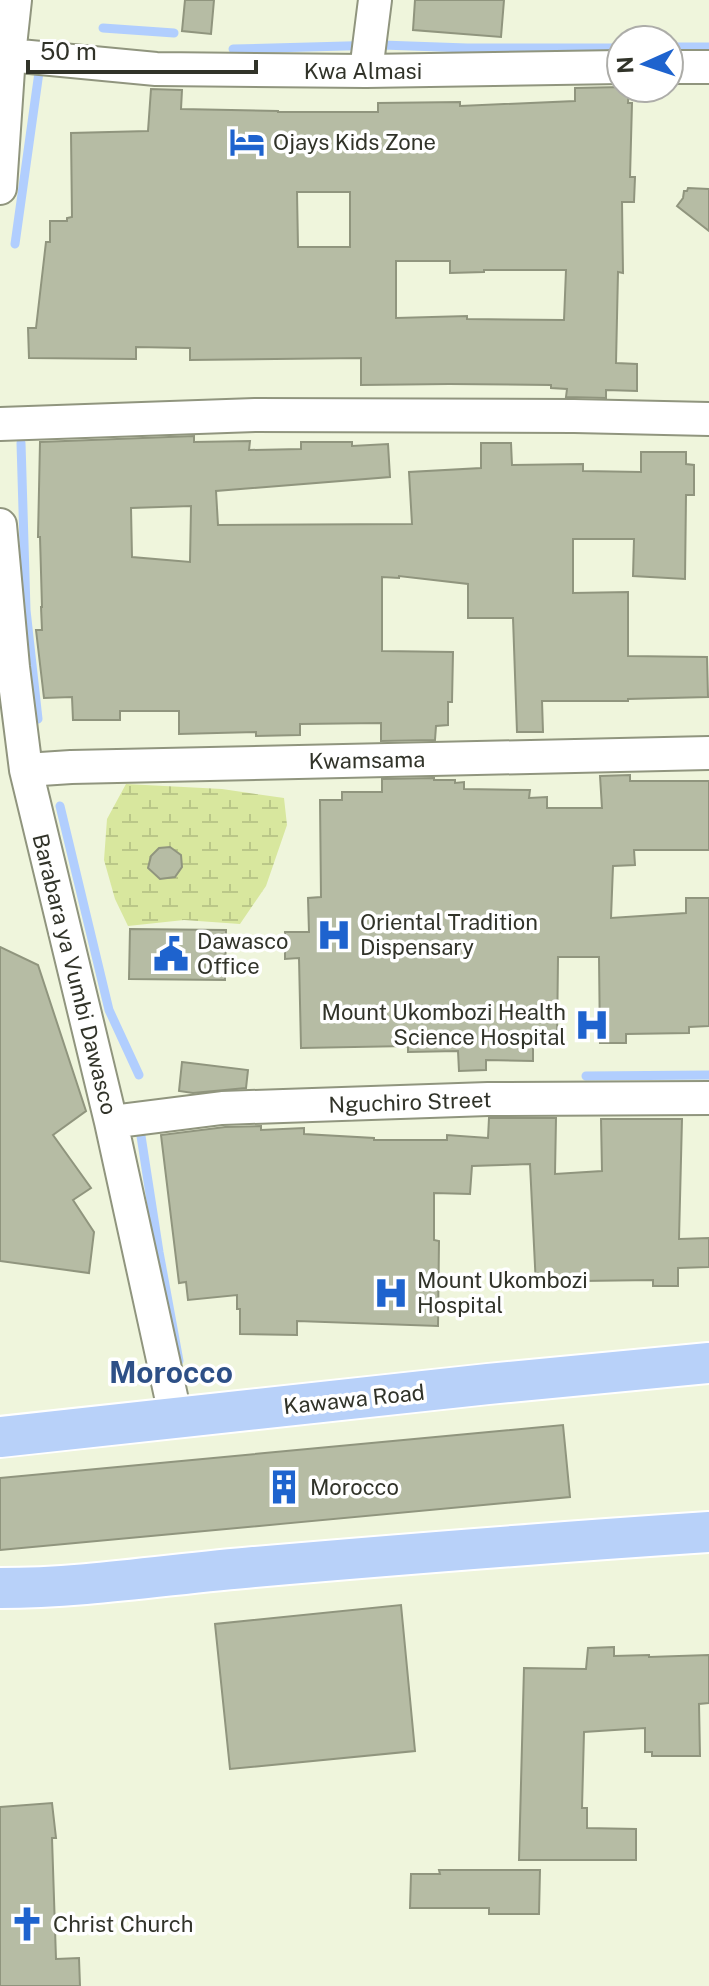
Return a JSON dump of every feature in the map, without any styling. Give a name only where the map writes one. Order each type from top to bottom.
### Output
[{"type":"main road","name":"Kawawa Road","points":[[0,1437],[709,1363]]},
{"type":"main road","points":[[0,1588],[44,1588],[460,1549],[709,1532]]},
{"type":"street","points":[[0,188],[15,0]]},
{"type":"street","points":[[366,71],[375,0]]},
{"type":"street","name":"Kwa Almasi","points":[[9,55],[156,69],[366,71],[605,67]]},
{"type":"street","points":[[685,67],[709,67]]},
{"type":"street","points":[[0,424],[255,415],[709,419]]},
{"type":"street","name":"Barabara ya Vumbi Dawasco","points":[[0,525],[26,770],[111,1122],[176,1419]]},
{"type":"street","name":"Kwamsama","points":[[26,770],[709,753]]},
{"type":"street","name":"Nguchiro Street","points":[[111,1122],[222,1108],[488,1099],[709,1098]]},
{"type":"green space","points":[[126,784],[222,789],[284,798],[287,825],[266,886],[240,924],[184,920],[128,926],[115,899],[104,860],[107,819]]},
{"type":"building","points":[[185,0],[214,0],[211,34],[182,31]]},
{"type":"building","points":[[415,0],[504,0],[501,37],[413,30]]},
{"type":"building","points":[[605,87],[605,104],[632,104],[630,177],[635,177],[634,202],[622,202],[623,273],[618,272],[616,363],[637,364],[637,391],[606,390],[606,398],[566,397],[567,389],[551,388],[551,385],[361,385],[361,358],[190,360],[190,348],[136,347],[136,359],[29,358],[28,328],[36,328],[46,242],[50,242],[50,221],[67,221],[72,217],[71,133],[148,131],[151,89],[182,90],[181,109],[278,112],[378,112],[378,103],[460,102],[460,106],[575,101],[575,88]],"holes":[[[297,192],[350,192],[350,247],[298,247]],[[396,261],[450,261],[450,273],[566,270],[564,320],[467,319],[467,316],[396,318]]]},
{"type":"building","points":[[688,188],[709,189],[709,231],[677,206]]},
{"type":"building","points":[[194,436],[194,442],[250,441],[249,450],[301,449],[301,442],[352,442],[352,446],[388,444],[390,477],[216,491],[218,525],[412,524],[409,472],[481,468],[481,443],[511,443],[512,465],[583,464],[583,471],[641,472],[641,452],[686,452],[686,464],[694,465],[694,495],[686,495],[685,579],[633,576],[634,539],[573,539],[573,593],[628,592],[628,656],[707,657],[708,697],[542,701],[543,732],[517,732],[513,618],[468,618],[468,584],[399,576],[382,577],[382,651],[453,652],[452,702],[448,702],[448,725],[436,726],[435,740],[381,741],[381,723],[300,724],[300,735],[256,736],[256,732],[179,734],[179,711],[120,711],[120,720],[73,720],[72,697],[44,698],[36,630],[42,630],[38,537],[40,442]],"holes":[[[191,506],[190,562],[132,557],[131,508]]]},
{"type":"building","points":[[630,775],[630,781],[709,781],[709,850],[634,850],[635,865],[613,866],[611,918],[686,913],[686,898],[709,898],[709,1026],[689,1027],[689,1033],[626,1034],[626,1043],[600,1043],[599,957],[558,957],[557,1043],[533,1043],[533,1061],[486,1060],[486,1070],[459,1071],[458,1051],[408,1052],[408,1046],[301,1048],[299,958],[285,959],[285,932],[309,932],[308,898],[321,897],[320,800],[342,800],[342,792],[382,792],[382,779],[434,778],[464,782],[464,789],[530,790],[529,798],[547,797],[547,808],[602,808],[600,776]]},
{"type":"building","points":[[170,847],[181,855],[182,867],[175,877],[160,879],[148,868],[151,856],[159,848]]},
{"type":"building","points":[[130,929],[226,930],[225,980],[129,979]]},
{"type":"building","points":[[0,947],[38,965],[86,1111],[53,1135],[91,1188],[73,1200],[94,1232],[89,1273],[0,1261]]},
{"type":"building","points":[[182,1062],[248,1070],[246,1088],[193,1093],[179,1091]]},
{"type":"building","points":[[489,1118],[556,1118],[555,1174],[602,1171],[601,1119],[682,1119],[679,1239],[709,1238],[709,1267],[678,1268],[678,1286],[653,1286],[653,1280],[581,1281],[536,1286],[530,1164],[472,1166],[470,1194],[434,1193],[434,1240],[439,1241],[438,1326],[297,1321],[297,1335],[240,1334],[237,1295],[188,1300],[186,1282],[179,1283],[161,1135],[261,1126],[261,1130],[304,1128],[304,1134],[374,1140],[447,1140],[447,1135],[488,1138]]},
{"type":"building","name":"Morocco","points":[[563,1425],[570,1497],[0,1550],[0,1478]]},
{"type":"building","points":[[401,1605],[415,1751],[230,1769],[215,1624]]},
{"type":"building","points":[[614,1647],[614,1656],[709,1655],[709,1703],[699,1704],[700,1756],[652,1756],[652,1752],[645,1752],[645,1728],[584,1732],[582,1808],[587,1808],[587,1828],[636,1829],[636,1860],[519,1860],[524,1668],[586,1669],[588,1648]]},
{"type":"building","name":"Christ Church","points":[[52,1803],[56,1838],[52,1838],[56,1959],[79,1958],[80,1986],[0,1986],[0,1807]]},
{"type":"building","points":[[439,1870],[540,1870],[539,1914],[489,1914],[489,1908],[410,1908],[411,1874],[440,1874]]},
{"type":"waterway","points":[[103,28],[174,33]]},
{"type":"waterway","points":[[233,49],[382,45],[605,48]]},
{"type":"waterway","points":[[685,47],[709,47]]},
{"type":"waterway","points":[[15,244],[40,65]]},
{"type":"waterway","points":[[21,443],[26,610],[38,719]]},
{"type":"waterway","points":[[60,806],[109,1010],[139,1075]]},
{"type":"waterway","points":[[586,1076],[709,1075]]},
{"type":"waterway","points":[[141,1136],[179,1361]]},
{"type":"place","name":"Ojays Kids Zone","points":[[247,142]]},
{"type":"place","name":"Oriental Tradition Dispensary","points":[[334,935]]},
{"type":"place","name":"Dawasco Office","points":[[171,954]]},
{"type":"place","name":"Mount Ukombozi Health Science Hospital","points":[[592,1025]]},
{"type":"place","name":"Mount Ukombozi Hospital","points":[[391,1293]]},
{"type":"place","name":"Morocco","points":[[284,1487]]},
{"type":"place","name":"Christ Church","points":[[27,1924]]},
{"type":"district","name":"Morocco","points":[[171,1373]]}]
